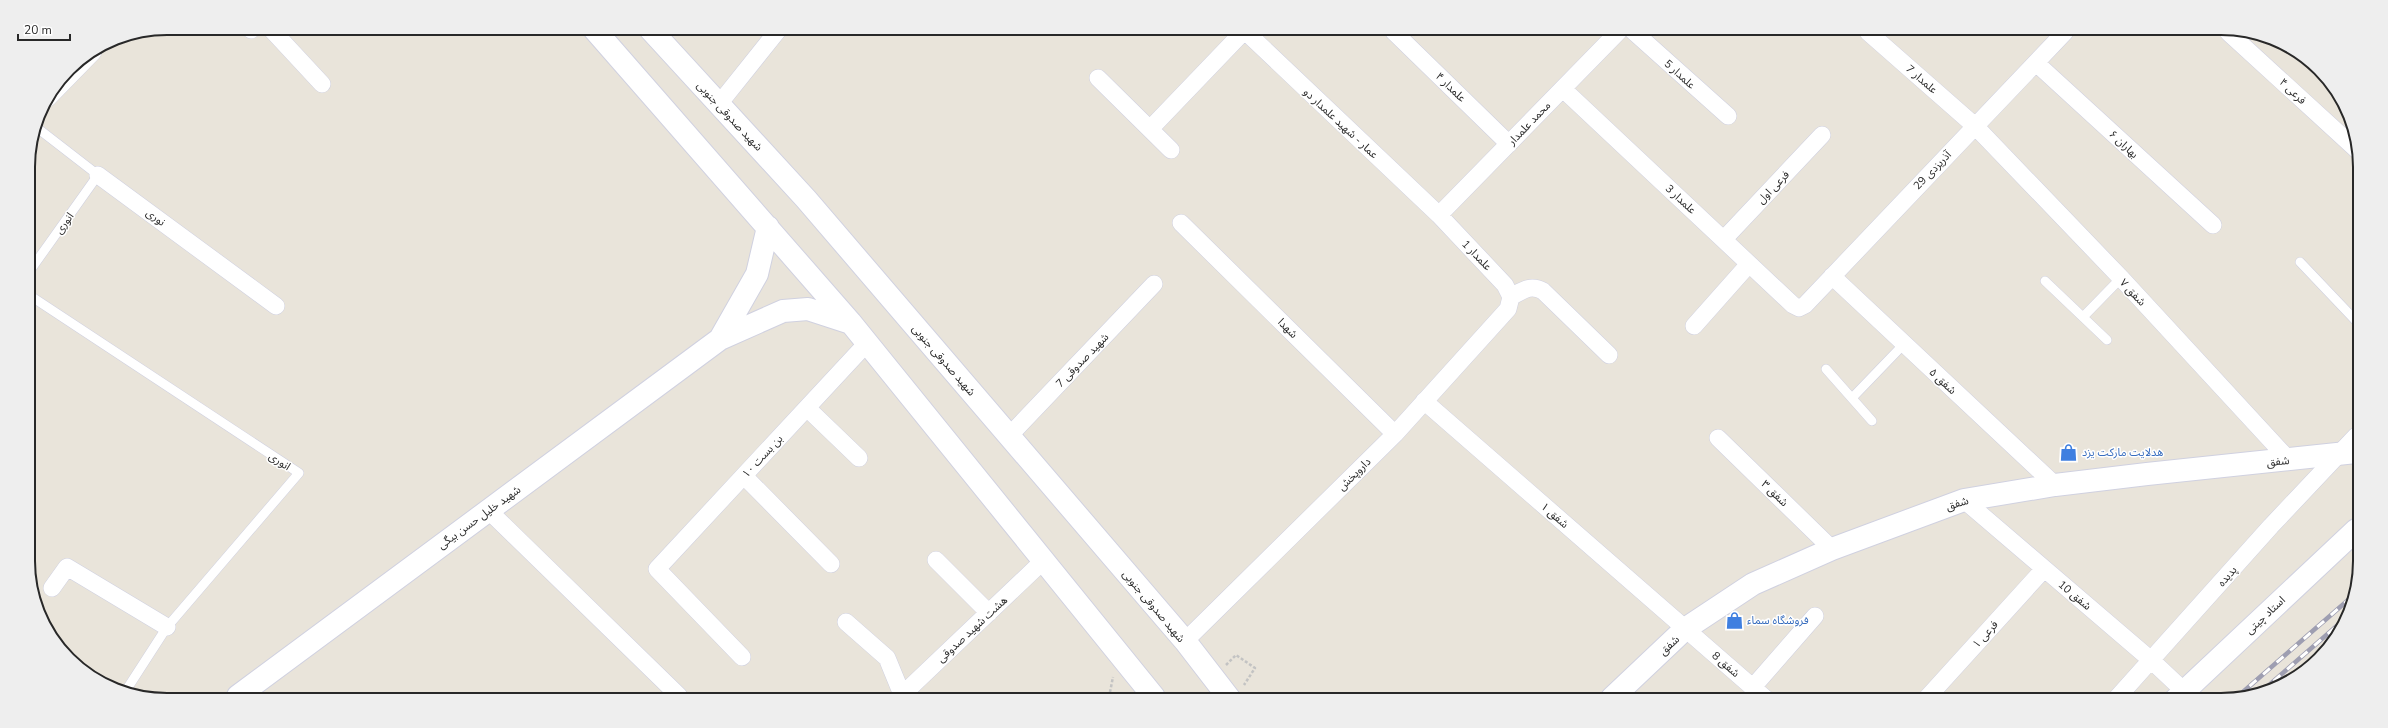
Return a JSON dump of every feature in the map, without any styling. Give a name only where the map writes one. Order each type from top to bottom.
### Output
[{"type":"main road","points":[[599,35],[851,323],[1150,693]]},
{"type":"main road","name":"شهید صدوقی جنوبی","points":[[656,35],[806,199],[1185,641],[1233,693]]},
{"type":"main road","points":[[720,339],[757,274],[768,227]]},
{"type":"main road","points":[[720,339],[783,311],[808,309],[851,323]]},
{"type":"main road","name":"شهید خلیل حسن بیگی","points":[[242,693],[720,339]]},
{"type":"main road","name":"شفق","points":[[1617,693],[1685,629],[1753,584],[1832,549],[1964,500],[2055,485],[2348,454]]},
{"type":"main road","name":"استاد چیتی","points":[[2182,693],[2353,533]]},
{"type":"street","points":[[276,35],[322,84]]},
{"type":"street","points":[[719,104],[774,35]]},
{"type":"street","points":[[1150,129],[1251,35]]},
{"type":"street","name":"عمار - شهید علمدار دو","points":[[1253,35],[1439,215]]},
{"type":"street","name":"علمدار ۴","points":[[1397,35],[1509,144]]},
{"type":"street","name":"محمد علمدار","points":[[1439,215],[1615,35]]},
{"type":"street","name":"علمدار 5","points":[[1637,35],[1728,116]]},
{"type":"street","name":"علمدار 7","points":[[1871,35],[1975,126]]},
{"type":"street","name":"آذریزدی 29","points":[[1799,308],[1805,305],[2062,35]]},
{"type":"street","name":"فرعی ۴","points":[[2232,36],[2351,144]]},
{"type":"street","name":"بهاران ۶","points":[[2036,63],[2213,225]]},
{"type":"street","points":[[1098,78],[1171,150]]},
{"type":"street","name":"علمدار 3","points":[[1563,89],[1724,239],[1792,305],[1799,308]]},
{"type":"street","name":"شفق ۷","points":[[1975,126],[2121,278],[2289,460]]},
{"type":"street","name":"فرعی اول","points":[[1724,239],[1822,135]]},
{"type":"street","name":"نوری","points":[[98,175],[276,306]]},
{"type":"street","name":"علمدار 1","points":[[1439,215],[1505,285],[1511,297]]},
{"type":"street","name":"شهدا","points":[[1180,223],[1395,434]]},
{"type":"street","points":[[1694,326],[1750,264]]},
{"type":"street","name":"شفق ۵","points":[[1832,276],[2055,485]]},
{"type":"street","name":"شهید صدوقی 7","points":[[1009,436],[1154,284]]},
{"type":"street","points":[[1511,297],[1529,287],[1536,287],[1543,291],[1609,355]]},
{"type":"street","name":"داروپخش","points":[[1185,641],[1395,434],[1508,309],[1511,297]]},
{"type":"street","name":"بن بست ۱۰","points":[[742,657],[657,569],[867,343]]},
{"type":"street","name":"شفق ۱","points":[[1424,401],[1685,629]]},
{"type":"street","points":[[807,408],[859,458]]},
{"type":"street","name":"شفق ۳","points":[[1718,438],[1832,549]]},
{"type":"street","name":"پدیده","points":[[2122,693],[2271,526],[2348,454],[2353,443]]},
{"type":"street","points":[[744,476],[831,564]]},
{"type":"street","name":"شفق 10","points":[[1964,500],[2151,660],[2178,693]]},
{"type":"street","points":[[488,510],[677,693]]},
{"type":"street","points":[[936,560],[989,613]]},
{"type":"street","name":"هشت شهید صدوقی","points":[[905,693],[1044,561]]},
{"type":"street","points":[[52,588],[66,567],[167,627]]},
{"type":"street","name":"فرعی ۱","points":[[1931,693],[2044,569]]},
{"type":"street","points":[[1753,687],[1815,616]]},
{"type":"street","points":[[846,622],[887,658],[901,693]]},
{"type":"street","name":"شفق 8","points":[[1685,629],[1760,693]]},
{"type":"lane","name":"نوری","points":[[40,130],[98,175]]},
{"type":"lane","name":"انوری","points":[[35,264],[98,175]]},
{"type":"lane","points":[[2300,262],[2353,318]]},
{"type":"lane","points":[[2083,317],[2121,278]]},
{"type":"lane","points":[[2045,281],[2107,340]]},
{"type":"lane","name":"انوری","points":[[35,299],[299,473],[167,627],[128,687]]},
{"type":"lane","points":[[1852,398],[1904,344]]},
{"type":"lane","points":[[1826,369],[1872,421]]},
{"type":"path","points":[[1236,655],[1255,668],[1236,693]]},
{"type":"railway","points":[[2245,690],[2347,601]]},
{"type":"railway","points":[[2271,683],[2334,628]]},
{"type":"place","name":"هدلایت مارکت یزد","points":[[2069,452]]},
{"type":"place","name":"فروشگاه سماء","points":[[1734,620]]}]
